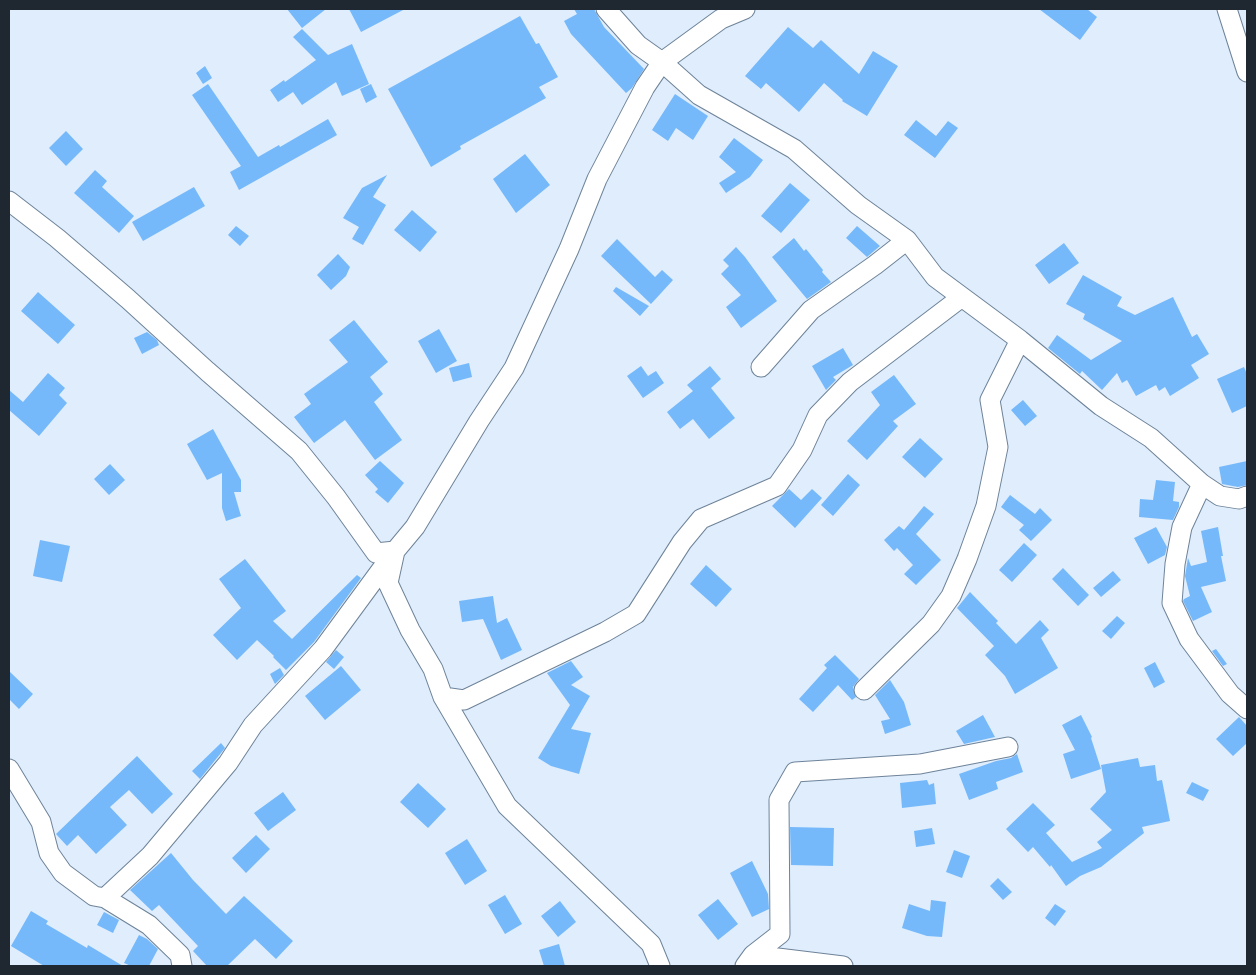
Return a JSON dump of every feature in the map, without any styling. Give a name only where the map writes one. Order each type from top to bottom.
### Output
[{"type":"street","points":[[606,9],[638,45],[662,62],[699,94],[794,149],[858,205],[907,240],[935,277],[1020,340],[1101,406],[1151,438],[1202,484],[1220,496],[1239,499],[1247,496]]},
{"type":"street","points":[[105,898],[150,856],[228,764],[253,725],[323,649],[395,551],[415,527],[479,421],[514,368],[569,249],[597,179],[645,87],[662,62],[721,19],[744,9]]},
{"type":"street","points":[[1227,9],[1240,27],[1247,72]]},
{"type":"street","points":[[9,201],[57,238],[128,299],[299,451],[336,497],[376,553],[395,551]]},
{"type":"street","points":[[761,367],[811,310],[875,266],[907,240]]},
{"type":"street","points":[[443,696],[464,700],[597,636],[636,614],[682,542],[701,519],[777,486],[802,450],[818,415],[850,382],[962,297]]},
{"type":"street","points":[[864,690],[931,624],[951,596],[967,559],[986,506],[998,447],[990,400],[1020,340]]},
{"type":"street","points":[[1202,484],[1182,527],[1175,564],[1172,603],[1189,639],[1230,694],[1247,709]]},
{"type":"street","points":[[395,551],[388,583],[410,630],[433,669],[443,696],[507,806],[650,944],[660,966]]},
{"type":"street","points":[[749,961],[780,934],[779,800],[795,772],[920,764],[1008,748]]},
{"type":"street","points":[[9,769],[41,822],[49,852],[63,873],[94,896],[105,898],[149,925],[180,955],[182,966]]},
{"type":"street","points":[[749,961],[843,966]]},
{"type":"building","points":[[287,9],[326,9],[302,28]]},
{"type":"building","points":[[349,9],[405,9],[361,32]]},
{"type":"building","points":[[574,9],[594,9],[604,27],[644,69],[632,88],[626,93],[571,34],[564,21],[577,14]]},
{"type":"building","points":[[1039,9],[1087,9],[1097,17],[1080,40]]},
{"type":"building","points":[[520,16],[536,44],[539,43],[558,77],[539,87],[546,98],[460,146],[461,149],[431,167],[388,89]]},
{"type":"building","points":[[788,27],[813,48],[821,40],[859,74],[873,51],[898,66],[867,116],[842,101],[824,83],[799,112],[766,83],[761,89],[745,76]]},
{"type":"building","points":[[302,29],[328,55],[352,44],[369,84],[342,96],[336,82],[302,105],[293,92],[278,102],[270,90],[316,60],[293,37]]},
{"type":"building","points":[[205,66],[212,78],[203,84],[196,73]]},
{"type":"building","points":[[208,84],[258,157],[279,145],[280,147],[328,119],[337,135],[239,190],[230,172],[241,166],[192,95]]},
{"type":"building","points":[[371,84],[377,97],[366,103],[360,89]]},
{"type":"building","points":[[675,94],[708,116],[693,140],[676,128],[668,141],[652,130]]},
{"type":"building","points":[[916,120],[936,136],[948,121],[958,128],[935,158],[904,135]]},
{"type":"building","points":[[66,131],[83,149],[66,166],[49,148]]},
{"type":"building","points":[[734,138],[763,160],[750,177],[726,193],[719,183],[736,172],[719,157]]},
{"type":"building","points":[[525,154],[550,185],[516,213],[493,179]]},
{"type":"building","points":[[95,170],[107,181],[102,187],[134,216],[119,233],[74,193]]},
{"type":"building","points":[[387,175],[373,197],[386,205],[363,245],[352,239],[359,227],[343,218],[362,188]]},
{"type":"building","points":[[790,183],[810,200],[781,233],[761,216]]},
{"type":"building","points":[[194,187],[205,206],[143,241],[132,222]]},
{"type":"building","points":[[412,210],[437,232],[420,252],[394,230]]},
{"type":"building","points":[[236,226],[249,236],[240,246],[228,235]]},
{"type":"building","points":[[857,226],[880,246],[867,257],[846,238]]},
{"type":"building","points":[[794,238],[804,251],[806,249],[831,282],[807,299],[772,257]]},
{"type":"building","points":[[617,239],[655,277],[662,270],[673,280],[651,304],[601,256]]},
{"type":"building","points":[[1064,243],[1079,263],[1049,284],[1035,265]]},
{"type":"building","points":[[736,247],[777,301],[741,328],[726,307],[741,295],[721,274],[729,266],[723,260]]},
{"type":"building","points":[[338,254],[350,267],[346,276],[331,290],[317,275]]},
{"type":"building","points":[[1083,275],[1122,297],[1117,306],[1135,315],[1173,297],[1192,337],[1197,334],[1209,354],[1191,365],[1199,378],[1170,396],[1165,387],[1159,391],[1156,385],[1136,396],[1127,380],[1122,383],[1117,373],[1102,390],[1082,371],[1080,374],[1048,348],[1057,335],[1091,360],[1122,341],[1083,319],[1085,314],[1066,304]]},
{"type":"building","points":[[616,287],[649,306],[640,316],[613,291]]},
{"type":"building","points":[[38,292],[75,325],[58,344],[21,311]]},
{"type":"building","points":[[354,320],[388,362],[370,377],[383,394],[374,402],[402,440],[375,460],[345,420],[314,443],[294,417],[311,404],[304,394],[348,362],[329,340]]},
{"type":"building","points":[[439,329],[457,361],[436,373],[418,341]]},
{"type":"building","points":[[147,332],[157,340],[159,345],[142,354],[134,338]]},
{"type":"building","points":[[843,348],[853,365],[833,377],[836,380],[826,390],[812,366]]},
{"type":"building","points":[[469,363],[472,377],[453,382],[449,368]]},
{"type":"building","points":[[641,366],[648,376],[656,371],[664,383],[643,398],[627,376]]},
{"type":"building","points":[[710,366],[721,379],[711,388],[735,418],[709,439],[693,419],[680,429],[667,412],[693,391],[687,385]]},
{"type":"building","points":[[1244,367],[1247,374],[1247,406],[1232,413],[1217,379]]},
{"type":"building","points":[[48,373],[65,388],[59,395],[67,403],[39,436],[9,410],[9,390],[23,402]]},
{"type":"building","points":[[894,375],[916,404],[893,421],[898,426],[867,460],[847,441],[880,405],[871,392]]},
{"type":"building","points":[[1023,400],[1037,416],[1025,426],[1011,410]]},
{"type":"building","points":[[213,429],[241,480],[241,492],[234,492],[241,516],[226,521],[222,508],[222,473],[207,480],[187,444]]},
{"type":"building","points":[[920,438],[943,459],[925,478],[902,457]]},
{"type":"building","points":[[380,461],[404,483],[388,503],[375,492],[378,489],[365,475]]},
{"type":"building","points":[[1247,461],[1247,485],[1238,487],[1222,484],[1219,467]]},
{"type":"building","points":[[110,464],[125,480],[109,495],[94,479]]},
{"type":"building","points":[[848,474],[860,485],[833,516],[821,505]]},
{"type":"building","points":[[1156,480],[1175,482],[1173,501],[1179,502],[1179,507],[1173,520],[1139,517],[1140,499],[1153,500]]},
{"type":"building","points":[[789,489],[801,500],[812,489],[822,498],[795,528],[772,506]]},
{"type":"building","points":[[1010,495],[1035,514],[1040,508],[1052,520],[1031,541],[1019,530],[1024,525],[1001,507]]},
{"type":"building","points":[[924,506],[934,514],[916,534],[941,560],[916,585],[904,574],[913,565],[897,548],[894,551],[884,540],[899,526],[904,530]]},
{"type":"building","points":[[1156,527],[1167,547],[1165,555],[1148,564],[1134,538]]},
{"type":"building","points":[[1218,527],[1226,581],[1201,587],[1212,612],[1193,621],[1183,601],[1190,596],[1185,576],[1188,558],[1191,566],[1207,562],[1201,531]]},
{"type":"building","points":[[40,540],[70,546],[62,582],[33,576]]},
{"type":"building","points":[[1024,543],[1037,555],[1012,582],[999,570]]},
{"type":"building","points":[[245,559],[286,611],[273,621],[292,639],[357,575],[361,578],[314,642],[286,670],[257,640],[237,660],[213,635],[241,608],[219,579]]},
{"type":"building","points":[[706,565],[732,589],[716,607],[690,584]]},
{"type":"building","points":[[1063,568],[1089,595],[1078,606],[1052,579]]},
{"type":"building","points":[[1113,571],[1121,580],[1101,597],[1093,588]]},
{"type":"building","points":[[970,592],[998,621],[996,623],[1016,644],[1040,620],[1049,630],[1041,638],[1058,668],[1015,694],[1005,676],[985,655],[994,646],[957,608]]},
{"type":"building","points":[[493,596],[497,623],[507,618],[522,650],[501,660],[483,619],[462,622],[459,601]]},
{"type":"building","points":[[1117,616],[1125,623],[1111,639],[1102,631]]},
{"type":"building","points":[[1216,649],[1227,664],[1223,666],[1212,651]]},
{"type":"building","points":[[336,650],[344,657],[334,669],[326,662]]},
{"type":"building","points":[[835,655],[859,679],[853,687],[856,697],[852,700],[838,685],[813,712],[799,699],[827,668],[824,665]]},
{"type":"building","points":[[571,661],[583,677],[571,685],[590,696],[571,729],[591,733],[579,774],[551,766],[538,758],[570,705],[547,673]]},
{"type":"building","points":[[1155,662],[1165,682],[1154,688],[1144,668]]},
{"type":"building","points":[[341,666],[361,690],[325,720],[305,696]]},
{"type":"building","points":[[280,668],[284,675],[275,684],[270,674]]},
{"type":"building","points":[[9,671],[33,694],[19,709],[9,699]]},
{"type":"building","points":[[890,680],[904,702],[911,725],[885,734],[881,721],[890,719],[875,695]]},
{"type":"building","points":[[983,715],[995,737],[964,744],[956,731]]},
{"type":"building","points":[[1081,715],[1092,737],[1101,769],[1071,779],[1063,754],[1075,750],[1062,725]]},
{"type":"building","points":[[1239,717],[1247,726],[1247,743],[1233,756],[1216,739]]},
{"type":"building","points":[[221,743],[225,748],[200,779],[192,771]]},
{"type":"building","points":[[1017,754],[1023,772],[996,782],[998,789],[969,800],[959,774],[996,761],[1011,758]]},
{"type":"building","points":[[137,756],[173,794],[152,814],[129,790],[110,807],[127,825],[96,854],[78,835],[67,846],[56,834]]},
{"type":"building","points":[[1138,758],[1140,767],[1155,765],[1157,781],[1162,780],[1170,821],[1142,827],[1144,833],[1101,867],[1080,876],[1066,886],[1051,865],[1050,867],[1033,847],[1028,852],[1006,829],[1033,803],[1055,825],[1046,833],[1072,862],[1102,848],[1097,842],[1112,830],[1090,809],[1106,792],[1101,765]]},
{"type":"building","points":[[927,780],[929,785],[934,783],[936,804],[902,808],[900,783]]},
{"type":"building","points":[[1192,782],[1209,790],[1203,801],[1186,793]]},
{"type":"building","points":[[418,783],[446,809],[428,828],[400,802]]},
{"type":"building","points":[[283,792],[296,810],[268,831],[254,813]]},
{"type":"building","points":[[790,827],[834,828],[833,866],[791,865]]},
{"type":"building","points":[[932,828],[935,844],[916,847],[914,831]]},
{"type":"building","points":[[256,835],[270,849],[246,873],[232,858]]},
{"type":"building","points":[[467,839],[487,871],[465,885],[445,853]]},
{"type":"building","points":[[954,850],[970,856],[962,878],[946,872]]},
{"type":"building","points":[[171,853],[193,880],[226,914],[244,896],[293,941],[276,959],[255,939],[227,966],[207,966],[193,951],[198,946],[159,905],[152,911],[130,890]]},
{"type":"building","points":[[752,861],[768,894],[769,909],[752,917],[730,873]]},
{"type":"building","points":[[998,878],[1012,892],[1003,900],[990,886]]},
{"type":"building","points":[[505,895],[522,924],[505,934],[488,905]]},
{"type":"building","points":[[718,899],[738,924],[718,940],[698,915]]},
{"type":"building","points":[[931,900],[946,902],[942,937],[927,936],[902,928],[909,904],[930,911]]},
{"type":"building","points":[[560,901],[576,922],[558,937],[541,916]]},
{"type":"building","points":[[1055,904],[1066,911],[1055,926],[1045,918]]},
{"type":"building","points":[[31,911],[48,921],[46,924],[87,948],[88,945],[123,966],[44,966],[11,946]]},
{"type":"building","points":[[104,912],[119,920],[113,933],[97,925]]},
{"type":"building","points":[[139,935],[147,939],[158,949],[149,966],[131,966],[124,963]]},
{"type":"building","points":[[559,944],[565,966],[544,966],[539,950]]}]
